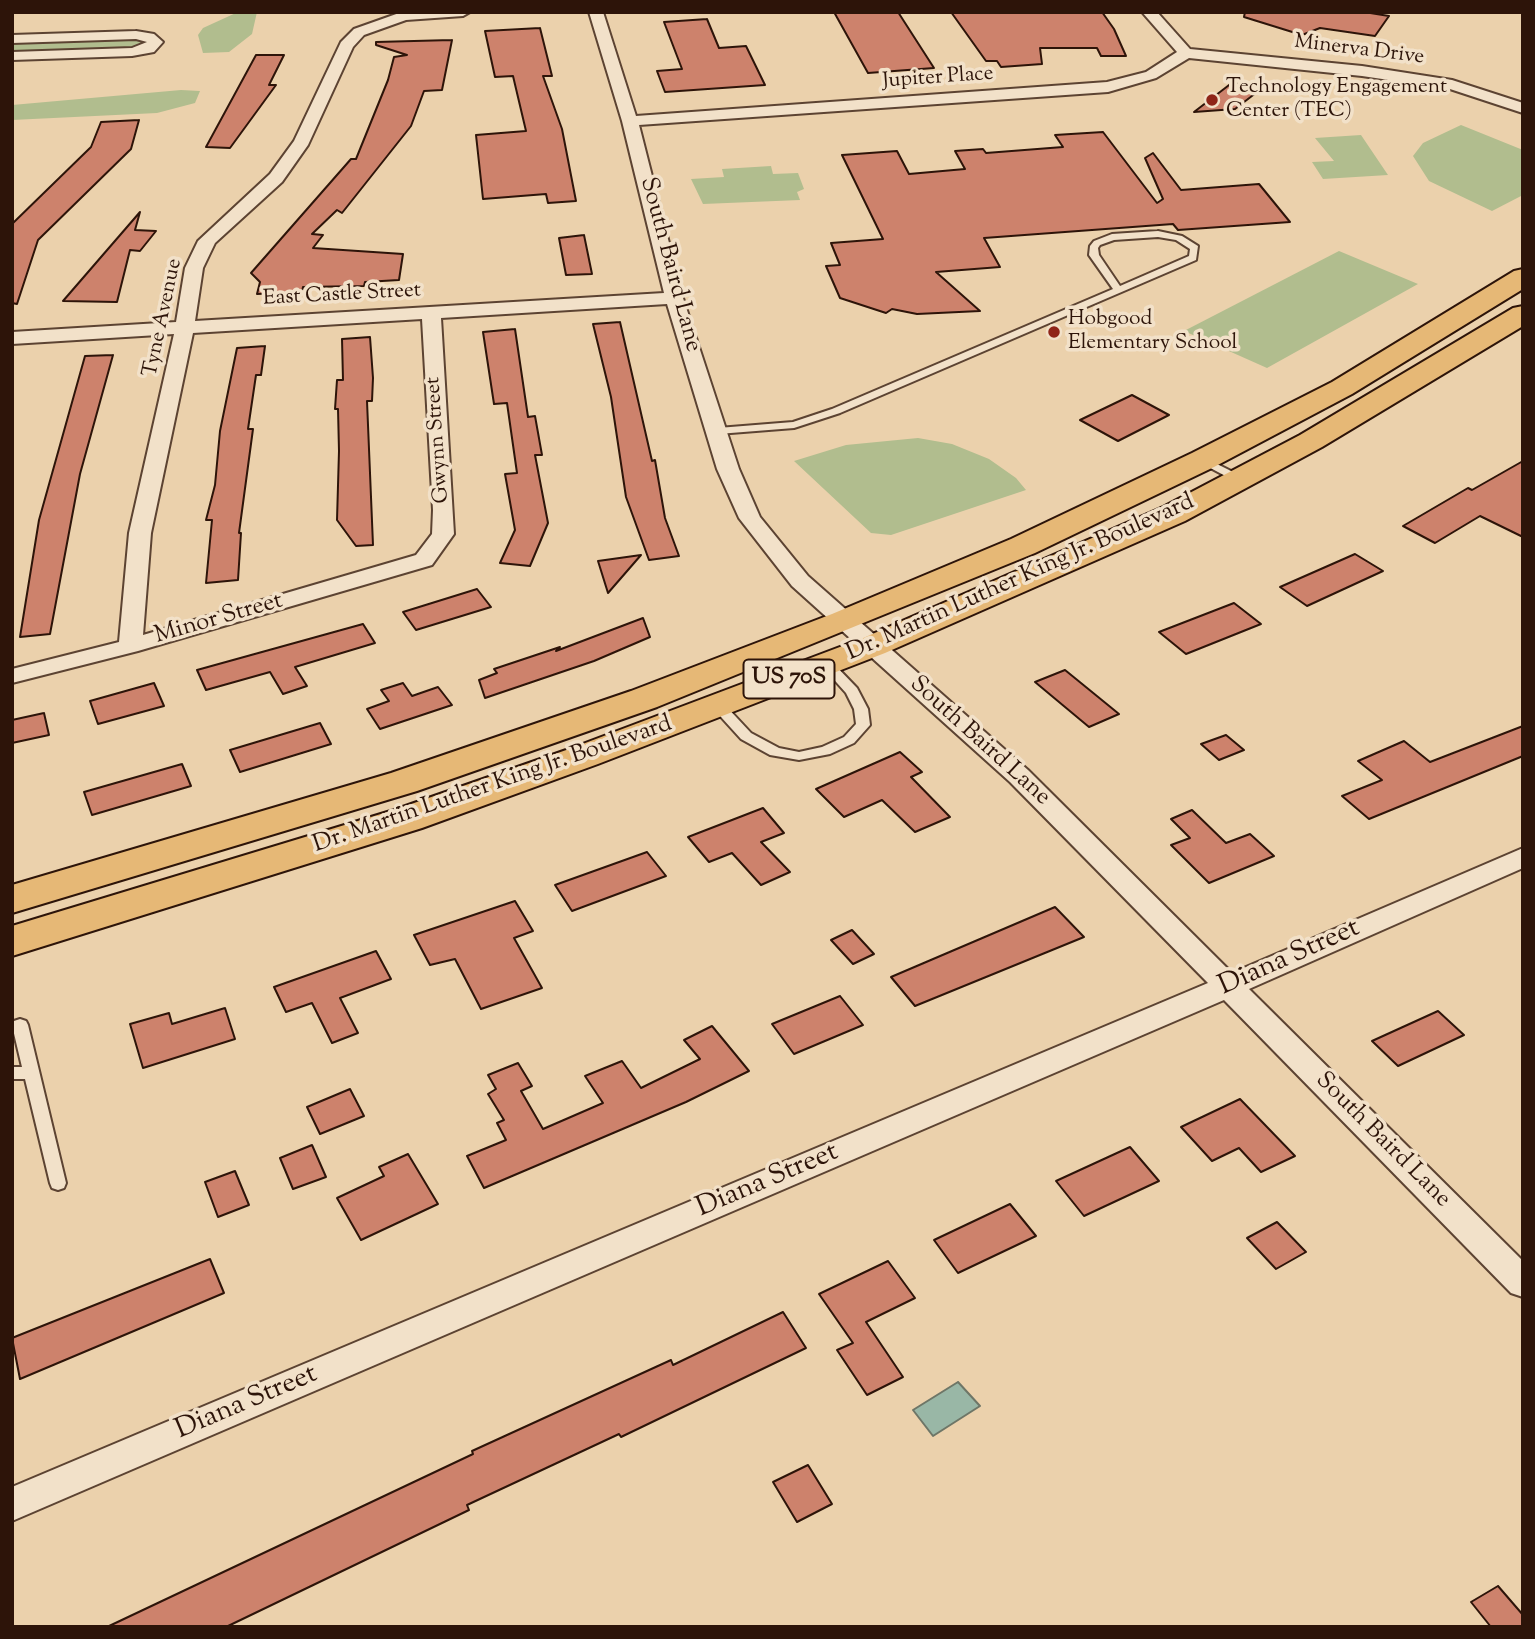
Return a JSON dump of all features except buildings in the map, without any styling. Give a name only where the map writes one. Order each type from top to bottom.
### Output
[{"type":"main road","name":"Dr. Martin Luther King Jr. Boulevard","points":[[12,899],[404,782],[645,699],[844,621],[1023,546],[1203,460],[1342,387],[1523,277]]},
{"type":"main road","name":"Dr. Martin Luther King Jr. Boulevard","points":[[12,941],[408,819],[718,706],[873,646],[1174,514],[1311,441],[1523,314]]},
{"type":"street","name":"Tyne Avenue","points":[[130,646],[139,533],[185,327],[194,268],[207,241],[276,177],[302,142],[346,45],[359,32],[377,23],[404,16],[463,12]]},
{"type":"street","name":"South Baird Lane","points":[[596,12],[630,121],[674,298],[728,469],[750,518],[800,581],[1019,776],[1523,1283]]},
{"type":"street","points":[[1149,12],[1186,53]]},
{"type":"street","points":[[12,39],[136,35],[149,37],[156,42],[149,48],[131,52],[12,56]]},
{"type":"street","name":"Jupiter Place","points":[[630,121],[1079,91],[1108,87],[1152,75],[1186,53]]},
{"type":"street","name":"Minerva Drive","points":[[1186,53],[1362,71],[1452,85],[1523,108]]},
{"type":"street","name":"East Castle Street","points":[[12,338],[674,298]]},
{"type":"street","name":"Gwynn Street","points":[[424,560],[443,534],[444,510],[431,314]]},
{"type":"street","name":"Minor Street","points":[[12,676],[130,646],[424,560]]},
{"type":"street","name":"Diana Street","points":[[12,1504],[1229,986],[1523,857]]},
{"type":"lane","points":[[718,431],[794,425],[836,411],[1193,258],[1195,248],[1179,238],[1158,234],[1112,237],[1097,243],[1093,248],[1094,255],[1118,289]]},
{"type":"lane","points":[[1203,460],[1239,480]]},
{"type":"lane","points":[[718,706],[746,736],[775,752],[799,756],[825,751],[849,740],[863,725],[852,691],[826,664]]},
{"type":"lane","points":[[20,1025],[58,1183]]},
{"type":"lane","points":[[12,1073],[32,1073]]},
{"type":"green space","points":[[238,12],[257,12],[252,34],[229,52],[203,53],[198,35],[203,28]]},
{"type":"green space","points":[[136,38],[147,41],[143,46],[127,50],[12,54],[12,42]]},
{"type":"green space","points":[[181,90],[200,91],[195,103],[157,113],[12,120],[12,105]]},
{"type":"green space","points":[[1461,125],[1523,150],[1523,195],[1492,211],[1429,181],[1413,156],[1423,143]]},
{"type":"green space","points":[[1361,135],[1388,175],[1323,179],[1312,162],[1334,161],[1315,138]]},
{"type":"green space","points":[[771,166],[773,174],[798,173],[804,189],[797,192],[800,200],[703,204],[691,179],[724,177],[722,169]]},
{"type":"green space","points":[[1339,251],[1418,284],[1267,368],[1184,331]]},
{"type":"green space","points":[[918,438],[952,444],[989,459],[1016,478],[1026,490],[891,535],[871,533],[794,461],[846,445]]},
{"type":"shaded area","points":[[958,1382],[980,1406],[933,1436],[913,1410]]},
{"type":"place","name":"Technology Engagement Center (TEC)","points":[[1212,100]]},
{"type":"place","name":"Hobgood Elementary School","points":[[1054,332]]}]
